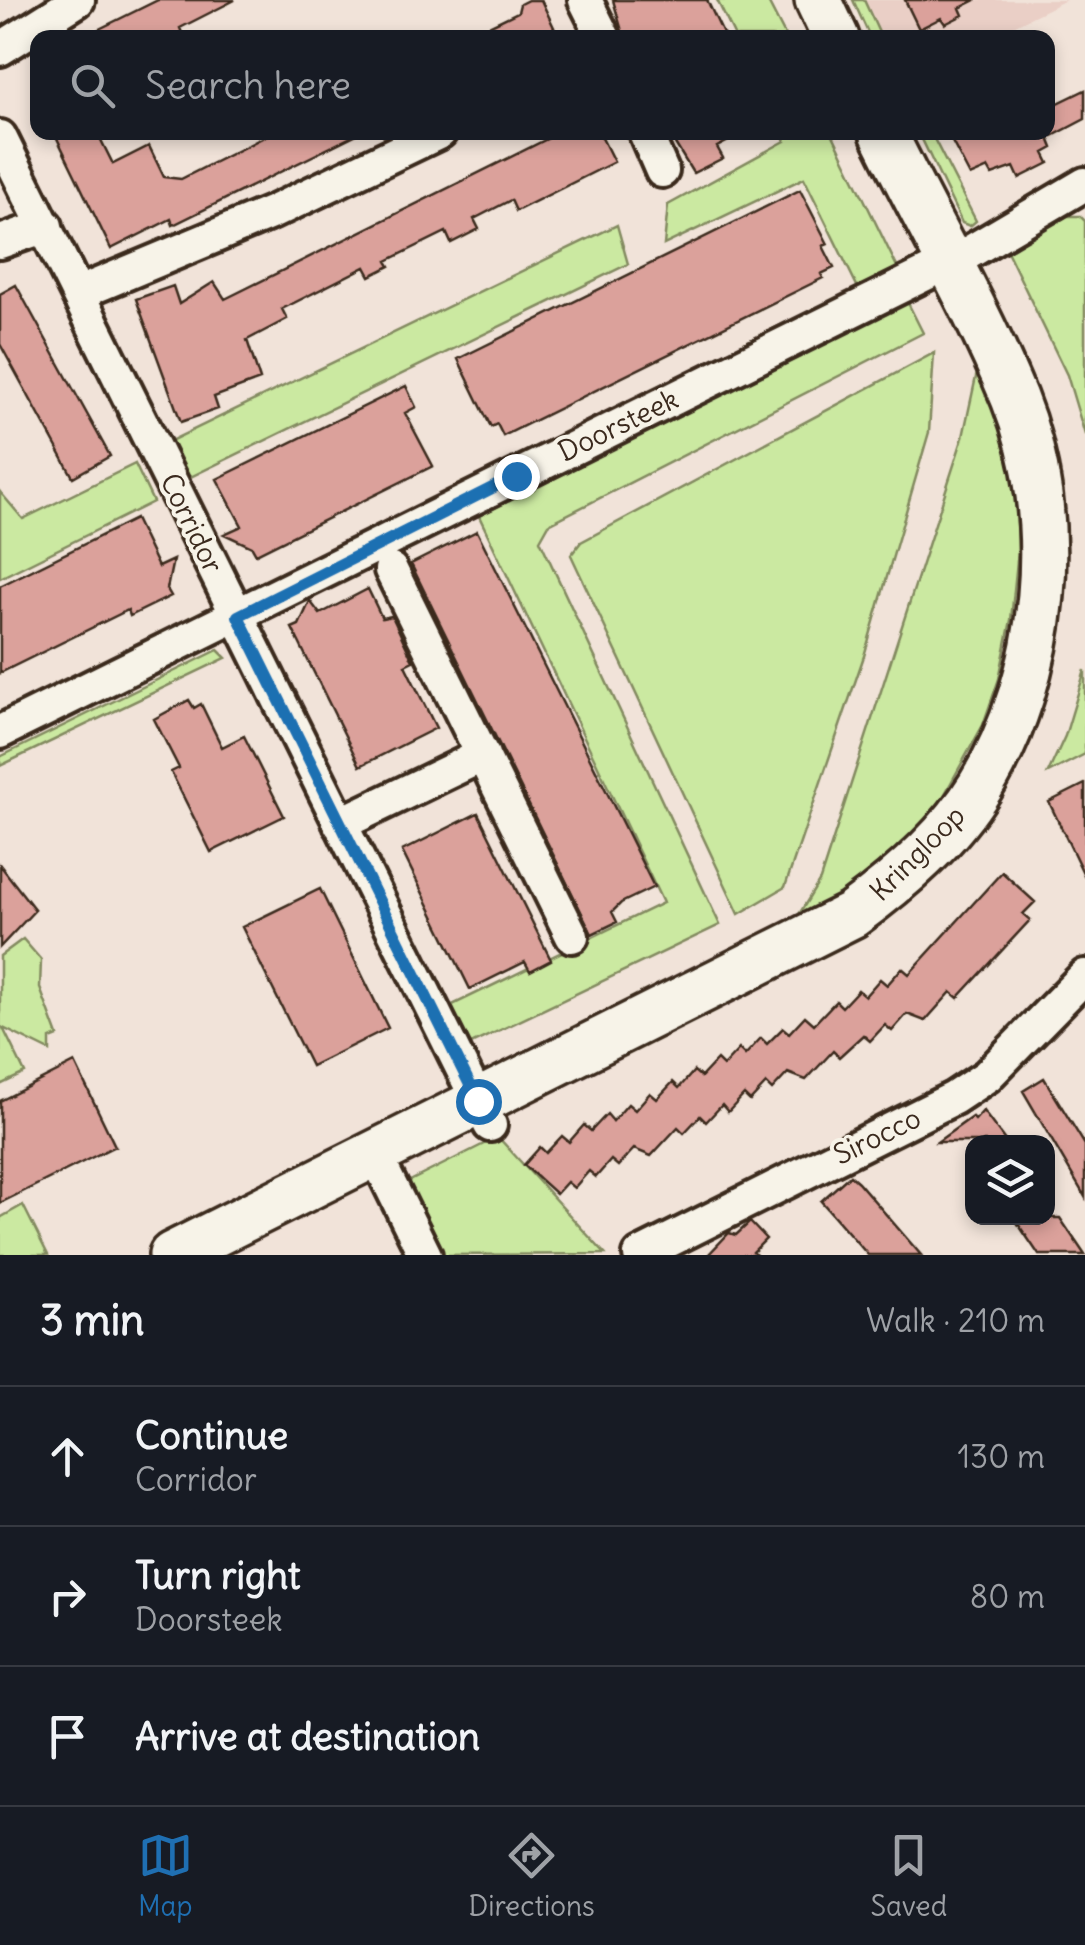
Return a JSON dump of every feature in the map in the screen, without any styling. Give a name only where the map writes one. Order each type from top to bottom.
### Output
[{"type":"street","points":[[30,30],[78,0]]},
{"type":"street","points":[[585,0],[600,30]]},
{"type":"street","points":[[818,0],[832,30]]},
{"type":"street","points":[[844,0],[859,30]]},
{"type":"street","points":[[0,49],[30,30]]},
{"type":"street","name":"Corridor","points":[[0,137],[484,1113]]},
{"type":"street","points":[[79,293],[273,212],[423,140]]},
{"type":"street","points":[[648,140],[662,171]]},
{"type":"street","name":"Kringloop","points":[[172,1255],[380,1165],[484,1113],[806,969],[867,934],[908,902],[958,852],[998,798],[1035,726],[1060,640],[1069,547],[1060,462],[1035,384],[888,140]]},
{"type":"street","name":"Kringloop","points":[[913,140],[958,257]]},
{"type":"street","name":"Doorsteek","points":[[0,732],[958,257],[1085,184]]},
{"type":"street","points":[[0,242],[46,226]]},
{"type":"street","points":[[391,570],[572,936]]},
{"type":"street","points":[[340,824],[483,755]]},
{"type":"street","name":"Sirocco","points":[[640,1255],[954,1098],[986,1076],[1085,976]]},
{"type":"street","points":[[380,1165],[425,1255]]},
{"type":"street","name":"Kringloop","points":[[226,1255],[380,1165]]},
{"type":"shaded area","points":[[854,0],[1066,0],[1005,30],[869,30]]},
{"type":"green space","points":[[717,0],[767,0],[782,30],[732,30]]},
{"type":"green space","points":[[853,0],[864,0],[878,30],[867,30]]},
{"type":"green space","points":[[835,140],[900,273],[860,292],[804,178],[664,245],[668,205],[785,141]]},
{"type":"green space","points":[[922,140],[935,140],[976,221],[970,226],[962,223]]},
{"type":"green space","points":[[1067,216],[1080,216],[1085,221],[1085,435],[1067,375],[1007,251]]},
{"type":"green space","points":[[617,225],[628,264],[180,482],[162,445]]},
{"type":"green space","points":[[907,301],[923,333],[549,524],[540,540],[720,925],[467,1046],[442,1010],[663,903],[479,516]]},
{"type":"green space","points":[[934,353],[929,432],[864,656],[785,887],[739,914],[571,555],[581,542]]},
{"type":"green space","points":[[979,363],[1000,414],[1016,488],[1018,551],[1011,620],[999,679],[983,725],[931,819],[858,889],[795,921],[820,880],[963,437]]},
{"type":"green space","points":[[135,464],[153,502],[0,578],[0,492],[23,519]]},
{"type":"green space","points":[[218,650],[226,658],[0,766],[0,757]]},
{"type":"green space","points":[[1085,670],[1085,754],[1048,773],[1065,736]]},
{"type":"green space","points":[[23,939],[41,960],[40,988],[58,1036],[50,1039],[50,1051],[3,1028],[25,1073],[0,1085],[0,956]]},
{"type":"green space","points":[[498,1137],[605,1254],[437,1255],[402,1185]]},
{"type":"green space","points":[[23,1205],[48,1255],[0,1255],[0,1218]]},
{"type":"building","points":[[158,0],[235,0],[181,30],[97,30]]},
{"type":"building","points":[[541,0],[555,30],[481,30],[518,12],[520,4]]},
{"type":"building","points":[[613,0],[707,0],[721,30],[622,30]]},
{"type":"building","points":[[905,0],[976,0],[960,8],[963,15],[945,24],[941,18],[919,29]]},
{"type":"building","points":[[1085,90],[1085,119],[1055,135],[1055,105]]},
{"type":"building","points":[[58,140],[101,140],[113,164],[149,146],[164,177],[181,179],[258,140],[345,140],[173,225],[171,219],[111,249]]},
{"type":"building","points":[[545,140],[603,140],[614,162],[516,211],[511,200],[474,219],[479,229],[451,243],[446,232],[387,261],[390,266],[370,276],[365,267],[282,309],[287,319],[247,340],[260,380],[214,397],[218,409],[181,422],[136,299],[173,286],[179,304],[214,282],[225,299]]},
{"type":"building","points":[[673,140],[731,140],[717,147],[723,158],[693,173]]},
{"type":"building","points":[[951,140],[1050,140],[1053,148],[1044,153],[1049,163],[1019,178],[1014,167],[992,175],[988,168],[970,176]]},
{"type":"building","points":[[800,190],[828,244],[823,246],[834,268],[821,274],[823,278],[503,436],[497,424],[491,427],[458,359]]},
{"type":"building","points":[[16,285],[110,456],[73,477],[0,344],[0,294]]},
{"type":"building","points":[[406,386],[416,407],[405,413],[433,466],[256,554],[252,547],[224,534],[242,526],[217,479]]},
{"type":"building","points":[[135,519],[158,567],[173,560],[167,589],[171,596],[130,616],[128,610],[0,673],[0,586]]},
{"type":"building","points":[[477,531],[654,887],[621,903],[612,912],[617,922],[592,934],[411,564]]},
{"type":"building","points":[[368,589],[382,618],[392,616],[413,661],[405,665],[436,728],[360,766],[292,628],[299,625],[310,601],[320,614]]},
{"type":"building","points":[[189,700],[194,708],[201,704],[222,747],[244,736],[284,816],[211,852],[171,772],[179,768],[154,719]]},
{"type":"building","points":[[1085,784],[1085,877],[1049,802]]},
{"type":"building","points":[[478,813],[551,960],[530,971],[525,962],[470,989],[402,851]]},
{"type":"building","points":[[0,865],[35,910],[0,947]]},
{"type":"building","points":[[1002,872],[1035,902],[1023,914],[1030,920],[958,998],[951,992],[925,1021],[907,1014],[892,1031],[885,1025],[870,1041],[863,1035],[839,1057],[833,1051],[806,1080],[788,1073],[772,1090],[766,1084],[750,1101],[744,1095],[728,1112],[722,1105],[706,1122],[700,1116],[684,1133],[678,1127],[651,1156],[634,1149],[618,1166],[611,1160],[596,1177],[589,1171],[574,1188],[567,1182],[556,1194],[524,1165],[540,1147],[546,1153],[562,1136],[569,1142],[584,1125],[591,1131],[607,1114],[613,1121],[628,1104],[635,1110],[650,1093],[657,1099],[673,1082],[679,1088],[694,1071],[701,1077],[717,1060],[723,1066],[739,1049],[745,1055],[761,1038],[767,1044],[783,1028],[789,1033],[805,1016],[814,1024],[836,1001],[842,1007],[858,990],[865,996],[880,979],[887,985],[902,968],[909,974]]},
{"type":"building","points":[[320,889],[388,1028],[311,1066],[242,927]]},
{"type":"building","points":[[75,1063],[115,1146],[0,1203],[0,1101]]},
{"type":"building","points":[[1044,1078],[1085,1145],[1085,1197],[1055,1146],[1055,1135],[1049,1135],[1023,1091]]},
{"type":"building","points":[[983,1111],[1001,1135],[965,1135],[965,1142],[937,1142],[972,1117],[975,1120]]},
{"type":"building","points":[[850,1175],[921,1255],[868,1255],[821,1201]]},
{"type":"building","points":[[1055,1218],[1060,1218],[1085,1255],[1039,1255],[1019,1225],[1055,1225]]},
{"type":"building","points":[[750,1222],[766,1239],[753,1252],[756,1255],[708,1255],[729,1233],[736,1235]]},
{"type":"route","points":[[478,1101],[238,616],[516,476]]}]
